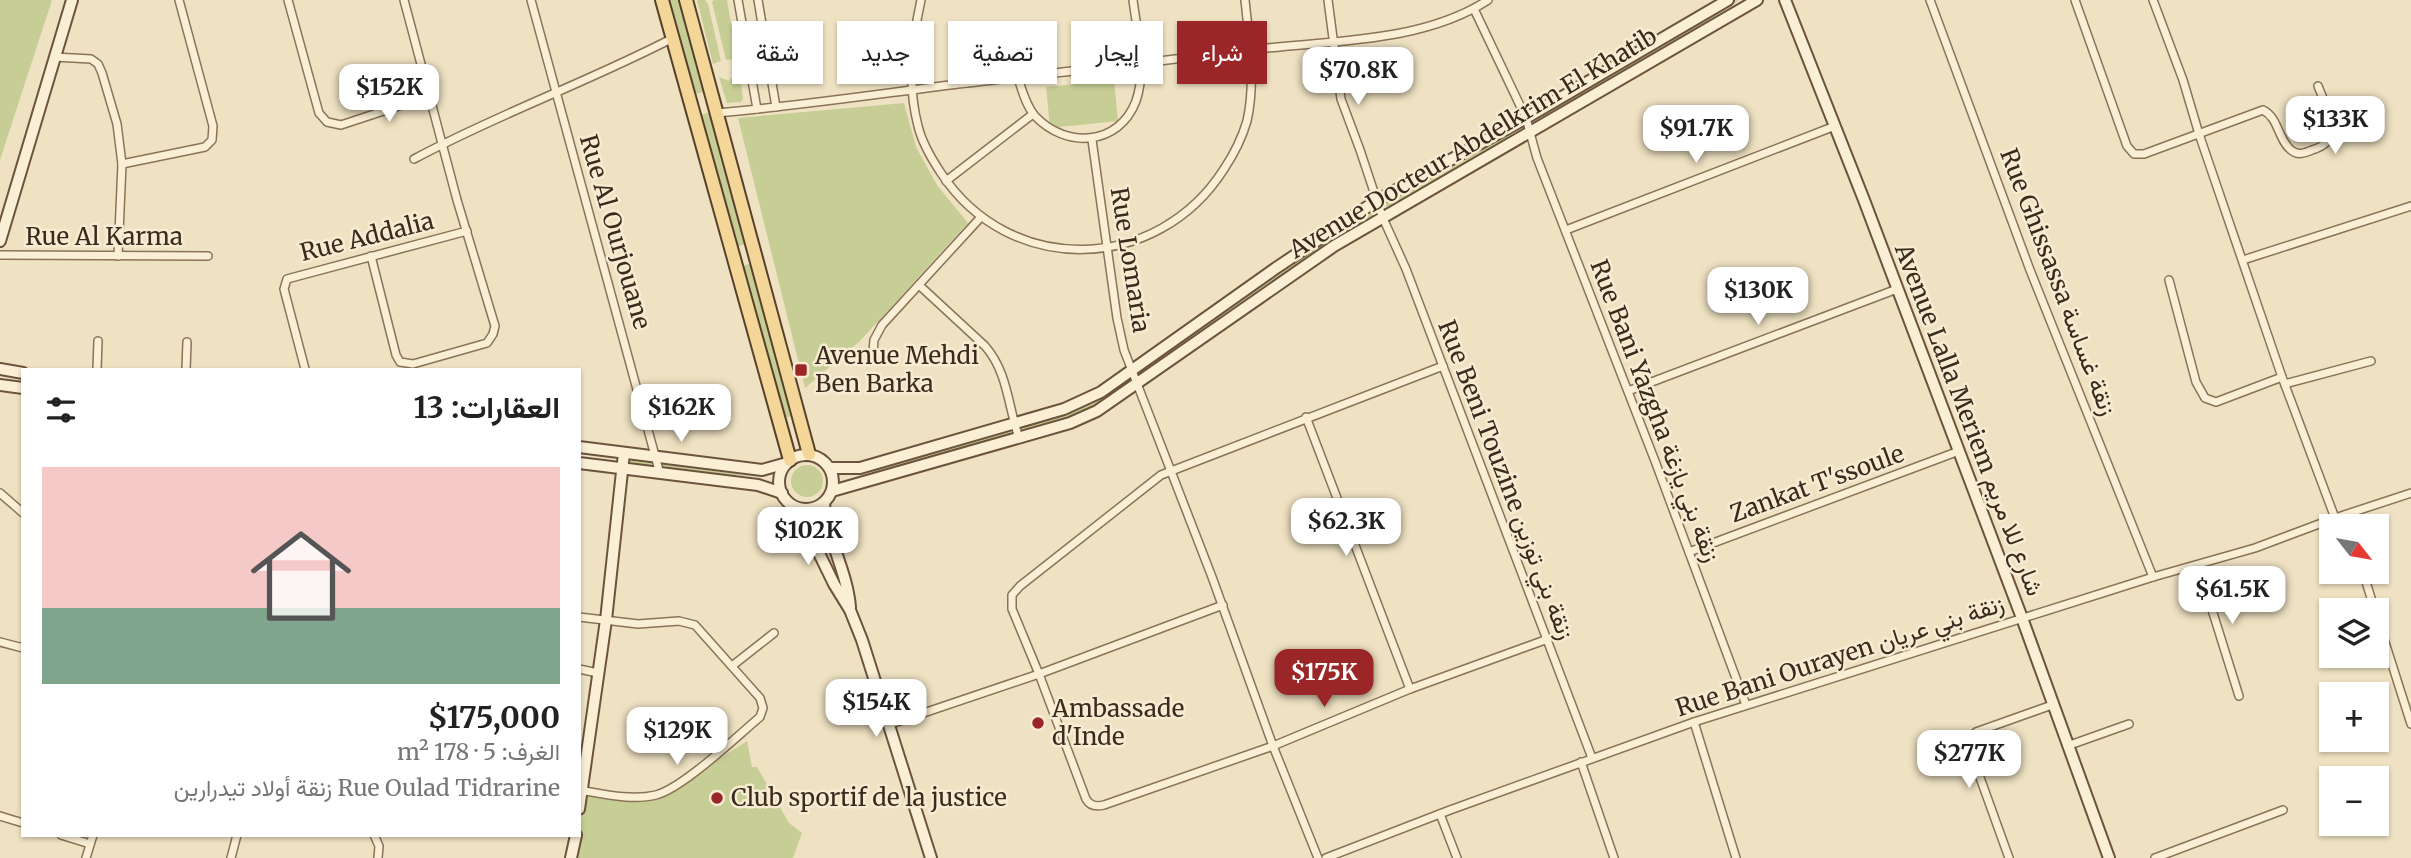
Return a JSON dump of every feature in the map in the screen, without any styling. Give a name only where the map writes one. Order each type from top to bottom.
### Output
[{"type":"main road","points":[[0,241],[72,0]]},
{"type":"main road","points":[[581,447],[762,470],[788,461],[799,455],[809,454],[821,458],[830,468],[833,475],[832,491],[824,503],[811,509],[797,508],[782,493],[779,477],[788,461],[662,0]]},
{"type":"main road","points":[[686,0],[809,454]]},
{"type":"main road","name":"Avenue Docteur Abdelkrim El Khatib","points":[[830,468],[860,468],[1084,401],[1376,201],[1526,118],[1728,0]]},
{"type":"main road","name":"Avenue Docteur Abdelkrim El Khatib","points":[[832,491],[1088,416],[1382,216],[1757,0]]},
{"type":"main road","name":"Avenue Lalla Meriem شارع للا مريم","points":[[1785,0],[2022,618],[2109,858]]},
{"type":"main road","points":[[0,369],[21,373]]},
{"type":"main road","points":[[0,385],[21,388]]},
{"type":"main road","points":[[581,791],[606,620],[624,453]]},
{"type":"main road","points":[[581,463],[758,485],[782,493]]},
{"type":"main road","points":[[824,503],[827,522],[847,587],[850,610]]},
{"type":"main road","points":[[797,508],[834,584],[850,610],[868,657],[931,858]]},
{"type":"main road","points":[[572,858],[576,837]]},
{"type":"street","points":[[122,164],[205,147],[212,140],[213,126],[179,0]]},
{"type":"street","points":[[288,0],[319,113],[327,122],[341,125],[429,96]]},
{"type":"street","points":[[371,256],[396,355],[403,363],[413,364],[487,342],[493,334],[495,326],[442,144],[404,0]]},
{"type":"street","name":"Rue Al Ourjouane","points":[[531,0],[660,474]]},
{"type":"street","points":[[738,0],[757,109]]},
{"type":"street","points":[[758,0],[776,107]]},
{"type":"street","points":[[921,0],[913,51],[911,90],[922,140],[946,181],[963,201],[1004,231],[1035,243],[1075,250],[1108,248],[1136,241],[1163,229],[1182,216],[1216,182],[1232,156],[1246,122],[1252,84]]},
{"type":"street","points":[[1133,0],[1136,21]]},
{"type":"street","points":[[1245,0],[1247,21]]},
{"type":"street","name":"Rue Beni Touzine زنقة بني توزين","points":[[1328,0],[1341,99],[1376,201],[1406,269],[1592,758]]},
{"type":"street","points":[[1267,48],[1395,34],[1474,9],[1488,0]]},
{"type":"street","name":"Rue Ghissassa زنقة غساسة","points":[[1930,0],[2030,270],[2152,577]]},
{"type":"street","points":[[2075,0],[2130,151],[2134,154],[2144,154],[2263,110],[2270,114],[2291,150],[2301,154],[2324,147],[2329,142],[2333,125],[2318,86]]},
{"type":"street","points":[[2153,0],[2183,80],[2284,381],[2334,514]]},
{"type":"street","name":"Rue Bani Yazgha زنقة بني يازغة","points":[[1474,9],[1526,118],[1538,158],[1746,705]]},
{"type":"street","points":[[414,159],[673,38]]},
{"type":"street","points":[[54,57],[91,59],[100,67],[117,124],[122,164],[118,256]]},
{"type":"street","points":[[717,113],[964,84]]},
{"type":"street","points":[[1020,84],[1033,114],[1044,124],[1073,138],[1091,140],[1114,128],[1132,109],[1140,84]]},
{"type":"street","points":[[946,181],[1033,114]]},
{"type":"street","points":[[1566,230],[1835,126]]},
{"type":"street","name":"Rue Lomaria","points":[[1091,140],[1119,332],[1223,605],[1273,746],[1318,858]]},
{"type":"street","points":[[2243,260],[2411,206]]},
{"type":"street","points":[[873,352],[874,340],[882,325],[981,216]]},
{"type":"street","name":"Rue Addalia","points":[[305,368],[285,294],[286,282],[294,275],[467,232]]},
{"type":"street","name":"Rue Al Karma","points":[[0,256],[208,256]]},
{"type":"street","points":[[2169,280],[2196,382],[2205,398],[2216,402],[2284,381],[2371,361]]},
{"type":"street","points":[[919,285],[994,357],[1006,388],[1019,438]]},
{"type":"street","points":[[1628,391],[1897,289]]},
{"type":"street","points":[[97,368],[98,341]]},
{"type":"street","points":[[186,368],[187,342]]},
{"type":"street","points":[[1443,366],[1171,470],[1143,486],[1020,586],[1012,595],[1012,609],[1086,799],[1092,805],[1104,805],[1273,746],[1410,690],[1545,640]]},
{"type":"street","points":[[1306,417],[1410,690]]},
{"type":"street","name":"Zankat T'ssoule","points":[[1689,552],[1959,452]]},
{"type":"street","points":[[0,493],[21,511]]},
{"type":"street","name":"Rue Bani Ourayen زنقة بني عريان","points":[[2348,514],[2411,493]]},
{"type":"street","name":"Rue Bani Ourayen زنقة بني عريان","points":[[1326,858],[1694,722],[2152,577],[2255,548],[2319,524]]},
{"type":"street","points":[[2198,565],[2239,696]]},
{"type":"street","points":[[888,725],[1039,674],[1223,605]]},
{"type":"street","points":[[581,617],[638,624],[679,621],[691,624],[698,628],[760,698],[762,713],[684,780],[666,791],[649,796],[581,791]]},
{"type":"street","points":[[732,666],[774,633]]},
{"type":"street","points":[[0,642],[21,647]]},
{"type":"street","points":[[2389,654],[2411,724]]},
{"type":"street","points":[[581,669],[598,673]]},
{"type":"street","points":[[2009,858],[1969,747],[1969,740],[1976,732],[2052,705]]},
{"type":"street","points":[[1694,722],[1736,858]]},
{"type":"street","points":[[2067,746],[2129,724]]},
{"type":"street","points":[[1581,762],[1614,858]]},
{"type":"street","points":[[2155,858],[2283,810]]},
{"type":"street","points":[[1440,814],[1457,858]]},
{"type":"street","points":[[0,816],[21,822]]},
{"type":"street","points":[[67,837],[90,844]]},
{"type":"street","points":[[86,858],[92,837]]},
{"type":"street","points":[[231,858],[236,837]]},
{"type":"street","points":[[375,837],[379,846],[378,858]]},
{"type":"green space","points":[[0,0],[52,0],[0,160]]},
{"type":"green space","points":[[669,0],[679,0],[705,92],[694,94]]},
{"type":"green space","points":[[697,0],[705,0],[708,4],[721,61],[713,64]]},
{"type":"green space","points":[[727,0],[732,29],[732,59],[726,60],[712,2]]},
{"type":"green space","points":[[1739,0],[1702,25],[1545,117],[1541,116],[1541,113]]},
{"type":"green space","points":[[719,77],[729,81],[732,77],[732,84],[741,84],[741,102],[727,103]]},
{"type":"green space","points":[[1114,84],[1118,121],[1050,128],[1046,87]]},
{"type":"green space","points":[[904,103],[916,147],[937,185],[968,223],[860,341],[805,388],[738,118]]},
{"type":"green space","points":[[711,112],[746,244],[736,247],[700,115]]},
{"type":"green space","points":[[1509,131],[1513,132],[1511,136],[1389,207],[1384,206],[1385,203]]},
{"type":"green space","points":[[1371,211],[1375,212],[1374,215],[1139,374],[1138,372],[1265,281]]},
{"type":"green space","points":[[752,263],[793,416],[784,418],[742,266]]},
{"type":"green space","points":[[1126,381],[1130,383],[1079,412],[1024,431],[1020,429],[1021,426],[1102,397]]},
{"type":"green space","points":[[1011,430],[1010,435],[872,474],[871,471],[959,443]]},
{"type":"green space","points":[[632,459],[749,476],[632,464],[629,462]]},
{"type":"green space","points":[[807,465],[818,470],[823,481],[818,492],[807,497],[796,492],[791,481],[796,470]]},
{"type":"green space","name":"Club sportif de la justice","points":[[747,741],[752,767],[757,767],[789,823],[802,833],[793,858],[571,858],[577,837],[581,837],[586,797],[656,800]]},
{"type":"place","name":"Avenue Mehdi Ben Barka","points":[[801,370]]},
{"type":"place","name":"Ambassade d'Inde","points":[[1038,723]]},
{"type":"place","name":"Club sportif de la justice","points":[[717,798]]}]
